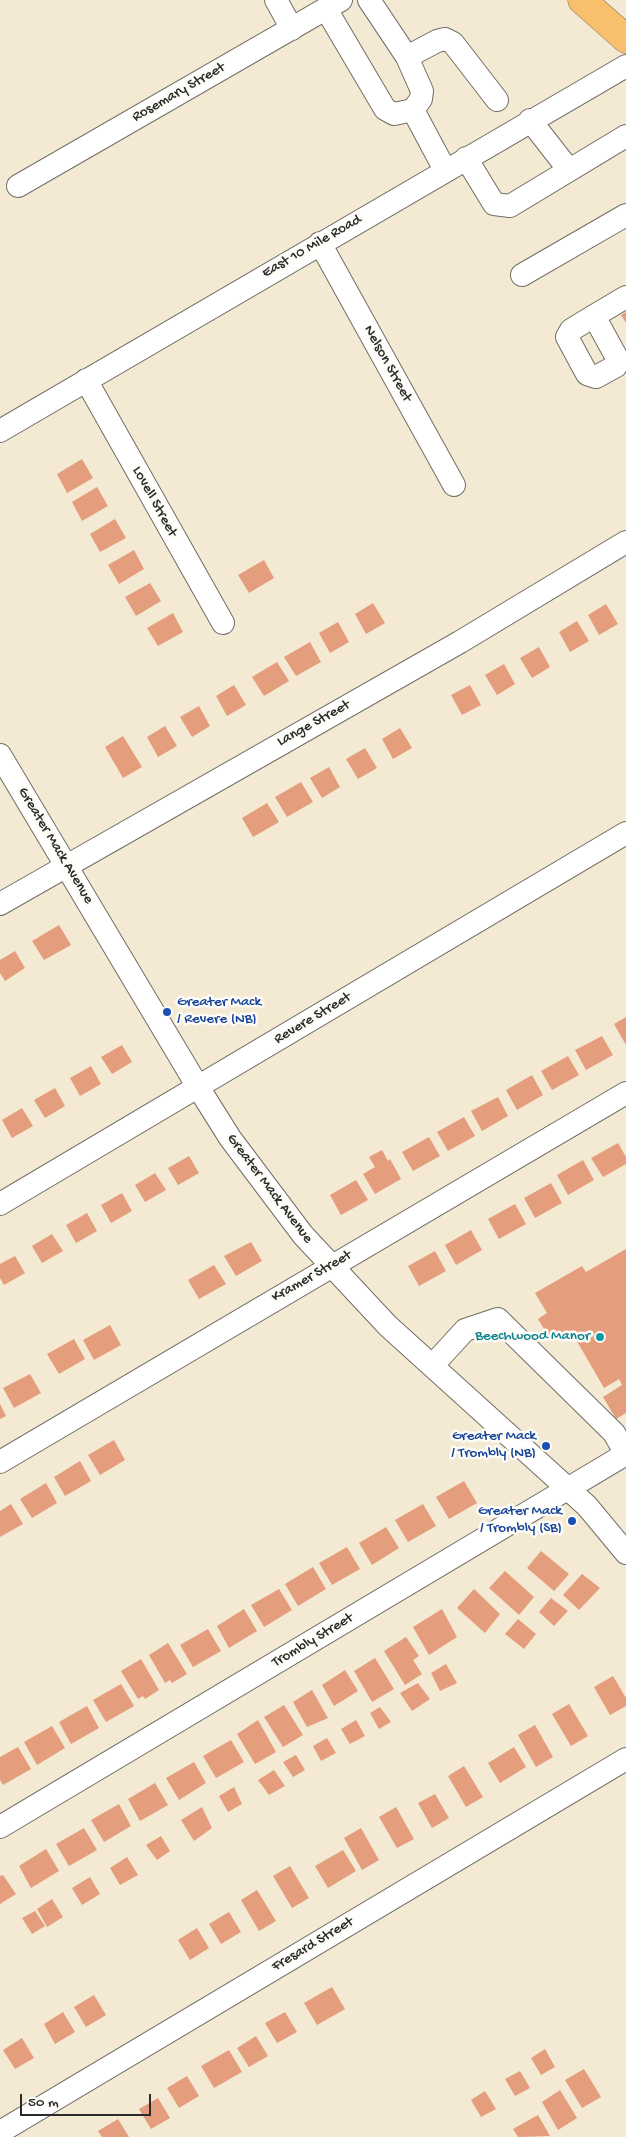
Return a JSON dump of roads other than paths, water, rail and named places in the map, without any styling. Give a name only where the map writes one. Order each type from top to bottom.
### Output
[{"type":"main road","points":[[582,0],[626,39]]},
{"type":"street","points":[[276,0],[292,28]]},
{"type":"street","points":[[333,4],[385,109],[394,114],[413,110],[420,99],[422,91],[407,58],[377,2]]},
{"type":"street","name":"Rosemary Street","points":[[18,186],[333,4]]},
{"type":"street","points":[[407,58],[437,41],[445,39],[453,43],[497,100]]},
{"type":"street","name":"East 10 Mile Road","points":[[0,431],[530,120],[626,66]]},
{"type":"street","points":[[413,110],[445,170]]},
{"type":"street","points":[[530,120],[569,170]]},
{"type":"street","points":[[466,158],[494,204],[510,206],[626,136]]},
{"type":"street","points":[[522,275],[626,215]]},
{"type":"street","name":"Nelson Street","points":[[320,243],[454,485]]},
{"type":"street","points":[[594,316],[626,297]]},
{"type":"street","name":"Lovell Street","points":[[86,380],[223,623]]},
{"type":"street","name":"Lange Street","points":[[0,904],[460,642],[626,542]]},
{"type":"street","name":"Greater Mack Avenue","points":[[0,755],[230,1138],[303,1235],[330,1267],[388,1326],[587,1506],[626,1553]]},
{"type":"street","name":"Revere Street","points":[[0,1204],[626,834]]},
{"type":"street","name":"Kramer Street","points":[[0,1462],[626,1093]]},
{"type":"street","points":[[432,1366],[465,1330],[498,1319],[614,1433],[626,1454]]},
{"type":"street","name":"Trombly Street","points":[[0,1827],[569,1490],[626,1454]]},
{"type":"street","name":"Fresard Street","points":[[0,2132],[626,1759]]},
{"type":"place","name":"Greater Mack / Revere (NB)","points":[[167,1012]]},
{"type":"place","name":"Beechwood Manor","points":[[600,1337]]},
{"type":"place","name":"Greater Mack / Trombly (NB)","points":[[546,1446]]},
{"type":"place","name":"Greater Mack / Trombly (SB)","points":[[572,1521]]}]
